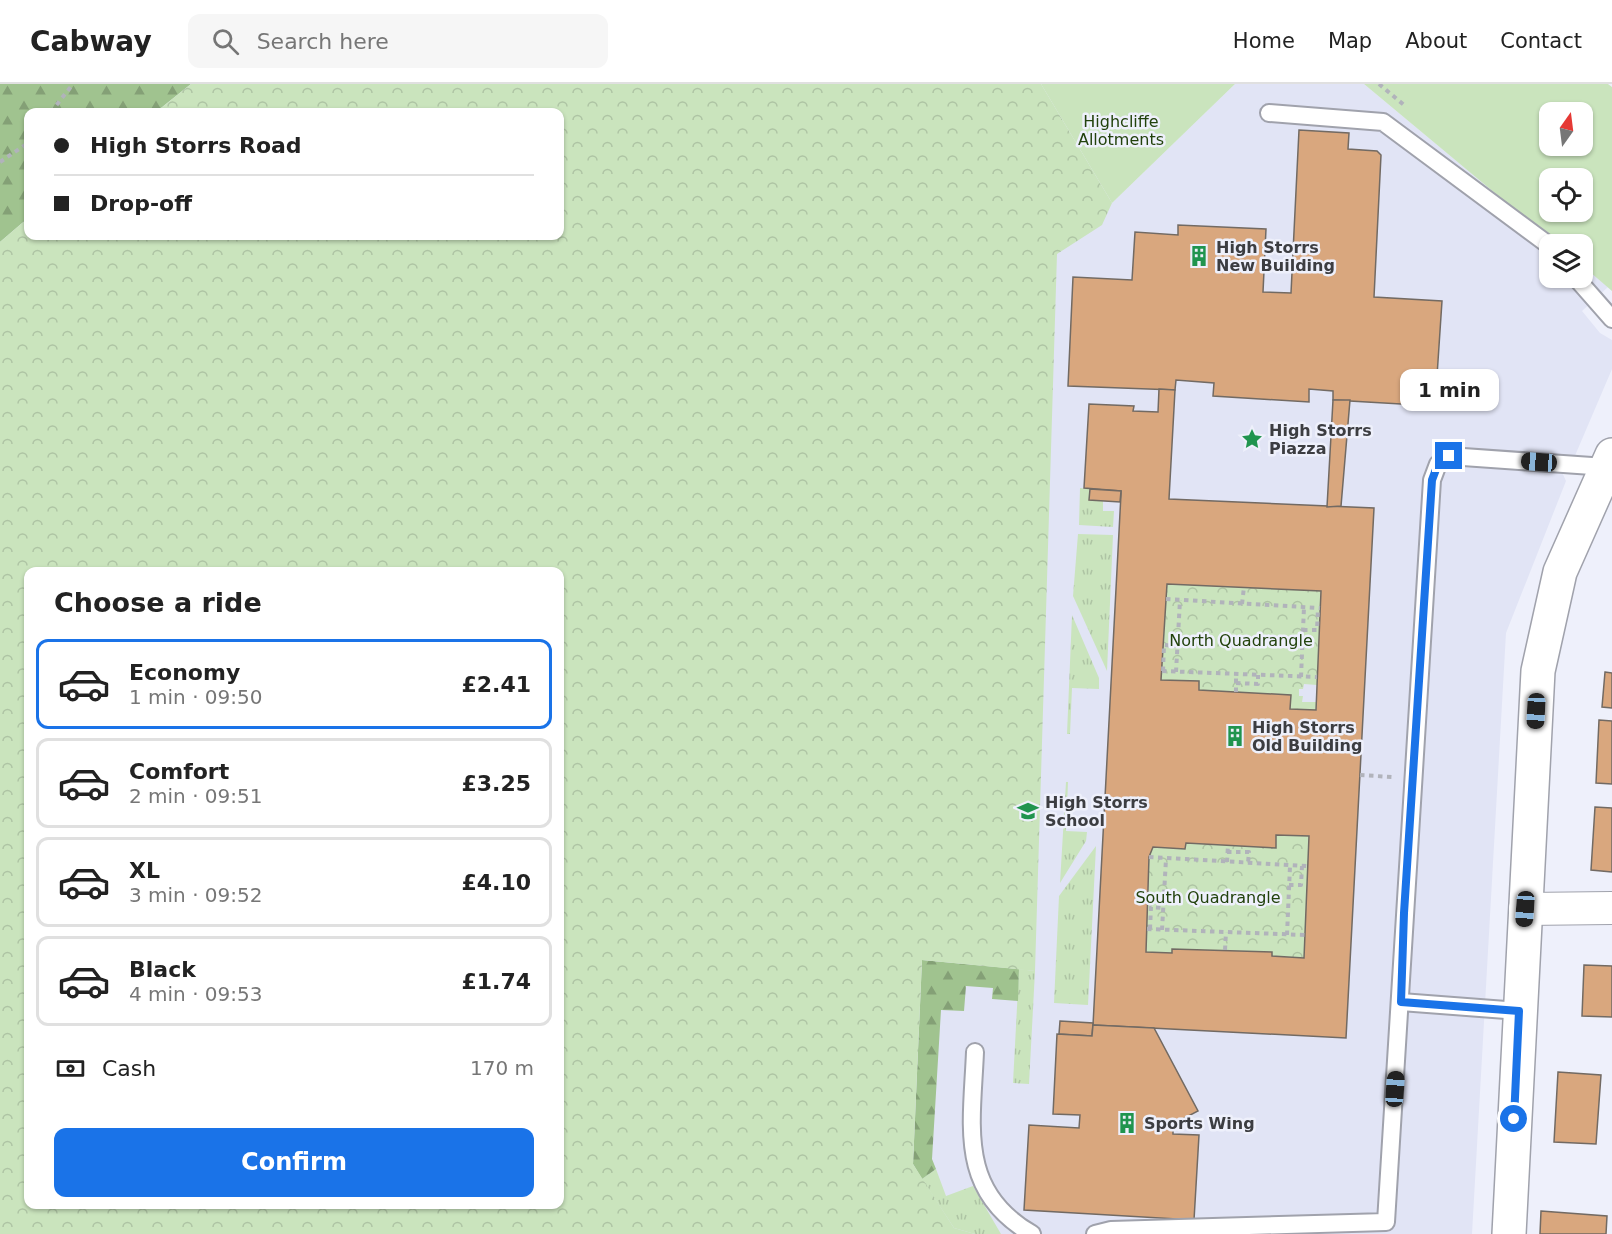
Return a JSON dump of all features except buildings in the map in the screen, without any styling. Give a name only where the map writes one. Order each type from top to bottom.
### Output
[{"type":"street","points":[[1509,1234],[1519,1011],[1540,661],[1560,572],[1609,461]]},
{"type":"street","points":[[1525,909],[1612,908]]},
{"type":"lane","points":[[1269,113],[1383,122],[1539,238]]},
{"type":"lane","points":[[1585,288],[1612,319]]},
{"type":"lane","points":[[1095,1234],[1111,1230],[1386,1221],[1432,480],[1438,464],[1449,456],[1609,461]]},
{"type":"lane","points":[[1401,1002],[1519,1011]]},
{"type":"lane","points":[[975,1052],[971,1142],[974,1164],[995,1205],[1013,1223],[1032,1234]]},
{"type":"path","points":[[54,108],[73,84]]},
{"type":"path","points":[[0,162],[24,146]]},
{"type":"path","points":[[1242,604],[1244,587]]},
{"type":"path","points":[[1166,599],[1319,608],[1317,630],[1303,630]]},
{"type":"path","points":[[1176,672],[1180,600]]},
{"type":"path","points":[[1301,677],[1305,607]]},
{"type":"path","points":[[1177,646],[1164,645],[1162,671],[1317,677]]},
{"type":"path","points":[[1236,674],[1236,692]]},
{"type":"path","points":[[1236,683],[1258,684],[1258,675]]},
{"type":"path","points":[[1360,775],[1413,778]]},
{"type":"path","points":[[1227,862],[1228,845]]},
{"type":"path","points":[[1227,852],[1249,852],[1248,863]]},
{"type":"path","points":[[1149,857],[1305,866],[1301,885],[1289,885]]},
{"type":"path","points":[[1162,930],[1166,858]]},
{"type":"path","points":[[1287,935],[1290,866]]},
{"type":"path","points":[[1164,908],[1151,907],[1149,929],[1305,936]]},
{"type":"path","points":[[1225,950],[1226,932]]},
{"type":"shaded area","name":"High Storrs School","points":[[191,84],[1041,84],[1112,203],[1235,84],[1364,84],[1544,234],[1539,234],[1539,288],[1593,288],[1593,274],[1608,287],[1582,311],[1600,333],[1612,340],[1612,369],[1574,458],[1561,470],[1566,481],[1506,633],[1472,1234],[0,1234],[0,242],[24,221],[24,240],[564,240],[564,108],[161,108]]},
{"type":"green space","points":[[0,84],[191,84],[161,108],[24,108],[24,221],[0,242]]},
{"type":"green space","points":[[191,84],[1041,84],[1112,203],[1102,225],[1057,254],[1035,971],[922,960],[913,1164],[954,1228],[975,1234],[0,1234],[0,242],[24,221],[24,240],[564,240],[564,108],[161,108]]},
{"type":"green space","name":"Highcliffe Allotments","points":[[1041,84],[1235,84],[1112,203]]},
{"type":"green space","points":[[1364,84],[1608,84],[1612,87],[1612,291],[1593,275],[1593,234],[1544,234]]},
{"type":"green space","points":[[1080,488],[1090,489],[1089,500],[1103,501],[1103,511],[1114,511],[1113,527],[1079,525]]},
{"type":"green space","points":[[1078,534],[1113,535],[1107,671],[1073,596]]},
{"type":"green space","name":"North Quadrangle","points":[[1167,584],[1321,591],[1317,685],[1304,684],[1303,689],[1299,689],[1299,696],[1303,696],[1302,702],[1316,702],[1316,710],[1290,709],[1290,695],[1199,690],[1161,680]]},
{"type":"green space","points":[[1072,615],[1099,678],[1099,689],[1072,688],[1070,734],[1067,734]]},
{"type":"green space","points":[[1066,782],[1068,782],[1066,831],[1087,832],[1086,841],[1060,883]]},
{"type":"green space","name":"South Quadrangle","points":[[1276,835],[1309,836],[1304,958],[1272,956],[1272,952],[1172,949],[1172,953],[1146,952],[1149,857],[1153,847],[1184,849],[1186,843],[1276,847]]},
{"type":"green space","points":[[1096,846],[1088,1005],[1054,1003],[1059,896]]},
{"type":"green space","points":[[922,960],[1019,969],[1018,1001],[992,999],[993,988],[966,986],[964,1011],[941,1010],[932,1159],[936,1169],[922,1179],[913,1164]]},
{"type":"green space","points":[[1019,969],[1035,971],[1029,1084],[1013,1083]]},
{"type":"green space","points":[[936,1169],[946,1196],[973,1186],[1001,1234],[975,1234],[954,1228],[922,1179]]},
{"type":"place","name":"High Storrs New Building","points":[[1199,256]]},
{"type":"place","name":"High Storrs Piazza","points":[[1252,439]]},
{"type":"place","name":"High Storrs Old Building","points":[[1235,736]]},
{"type":"place","name":"High Storrs School","points":[[1028,811]]},
{"type":"place","name":"Sports Wing","points":[[1127,1123]]},
{"type":"route","points":[[1449,456],[1438,464],[1432,480],[1404,913],[1401,1002],[1519,1011],[1514,1119]]}]
